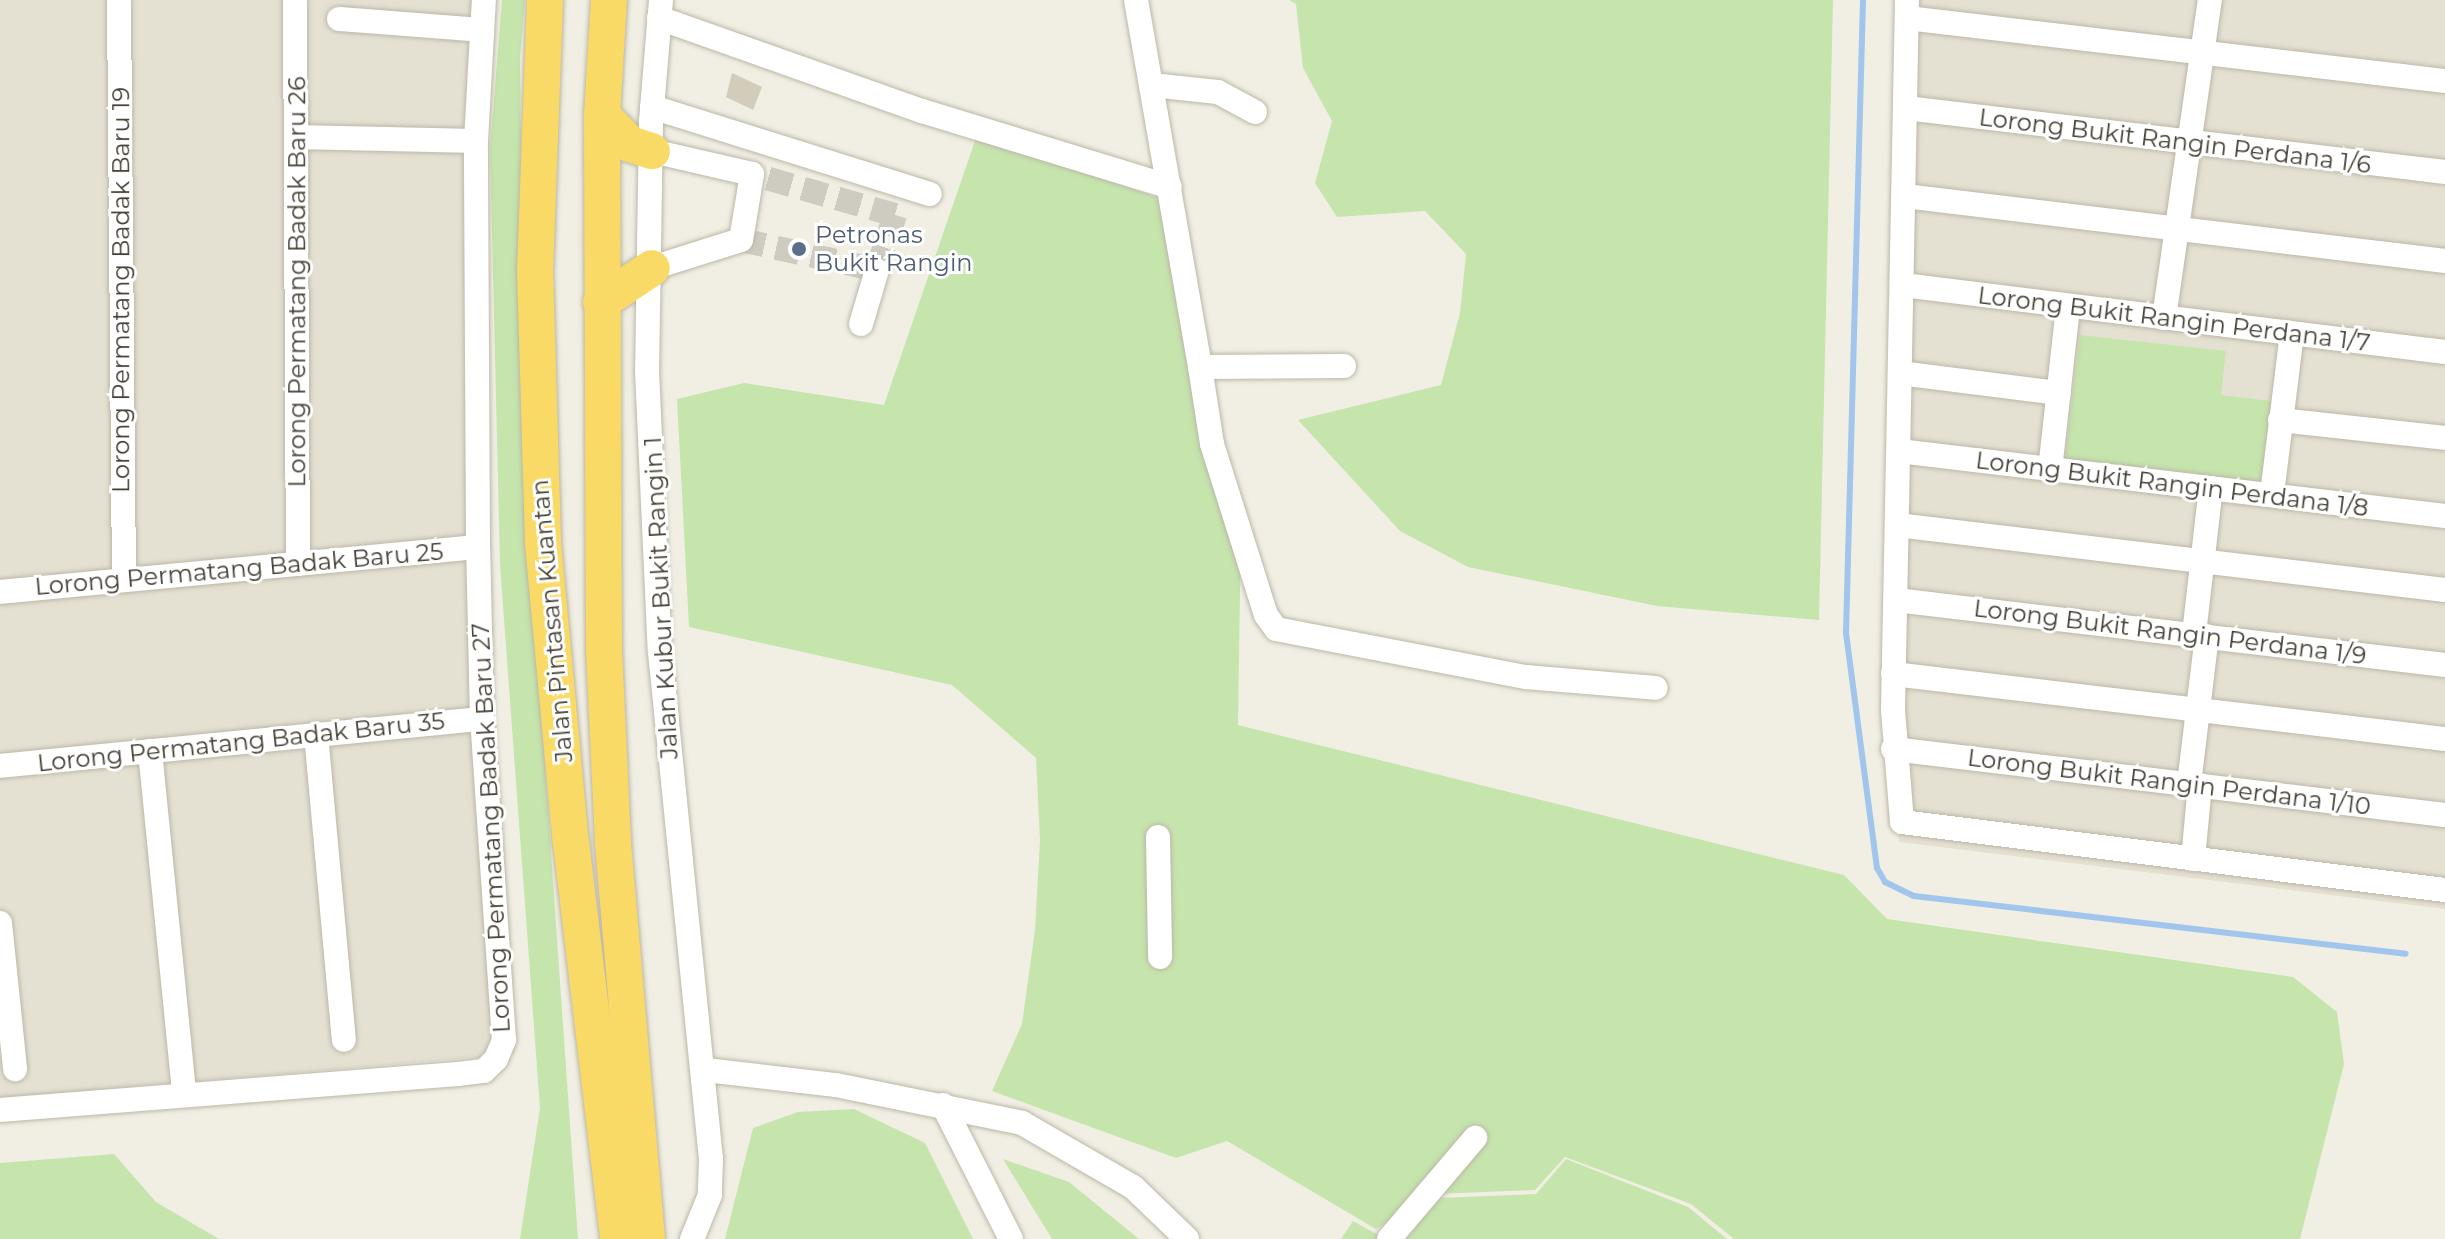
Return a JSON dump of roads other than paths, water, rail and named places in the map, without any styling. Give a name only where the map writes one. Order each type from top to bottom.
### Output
[{"type":"highway","name":"Jalan Pintasan Kuantan","points":[[545,0],[535,270],[543,543],[568,812],[618,1239]]},
{"type":"highway","points":[[589,0],[576,345],[585,414],[600,461]]},
{"type":"highway","name":"Jalan Pintasan Kuantan","points":[[609,0],[602,115],[600,461],[613,843],[647,1239]]},
{"type":"highway","points":[[602,115],[630,144],[652,151]]},
{"type":"highway","points":[[601,302],[652,268]]},
{"type":"street","name":"Lorong Permatang Badak Baru 19","points":[[119,0],[124,580]]},
{"type":"street","name":"Lorong Permatang Badak Baru 26","points":[[295,0],[298,564]]},
{"type":"street","name":"Lorong Permatang Badak Baru 27","points":[[0,1110],[184,1093],[458,1074],[484,1071],[496,1059],[504,1040],[482,719],[478,547],[476,141],[484,0]]},
{"type":"street","points":[[1136,0],[1212,444],[1266,615],[1276,629],[1526,677],[1656,688]]},
{"type":"street","points":[[2164,318],[2174,230],[2192,144],[2210,0]]},
{"type":"street","points":[[660,9],[922,111],[1170,187]]},
{"type":"street","name":"Jalan Kubur Bukit Rangin 1","points":[[660,9],[652,107],[652,268],[647,371],[653,566],[680,876],[706,1070],[710,1195],[692,1239]]},
{"type":"street","points":[[2445,81],[2204,53],[1907,9],[1893,674],[1893,749],[1903,824],[2445,890]]},
{"type":"street","points":[[339,19],[482,30]]},
{"type":"street","points":[[1152,85],[1218,92],[1255,112]]},
{"type":"street","points":[[652,107],[930,194]]},
{"type":"street","name":"Lorong Bukit Rangin Perdana 1/6","points":[[1906,108],[2445,172]]},
{"type":"street","points":[[296,137],[476,141]]},
{"type":"street","points":[[652,151],[752,174],[741,240],[652,268]]},
{"type":"street","points":[[1905,196],[2445,261]]},
{"type":"street","points":[[861,324],[877,270]]},
{"type":"street","name":"Lorong Bukit Rangin Perdana 1/7","points":[[1903,285],[2445,352]]},
{"type":"street","points":[[2050,470],[2068,306]]},
{"type":"street","points":[[2272,494],[2292,334]]},
{"type":"street","points":[[1200,367],[1344,366]]},
{"type":"street","points":[[1900,373],[2059,393]]},
{"type":"street","points":[[2280,420],[2445,438]]},
{"type":"street","name":"Lorong Bukit Rangin Perdana 1/8","points":[[1899,451],[2445,516]]},
{"type":"street","points":[[2193,859],[2202,560],[2211,488]]},
{"type":"street","points":[[1897,525],[2445,590]]},
{"type":"street","name":"Lorong Permatang Badak Baru 25","points":[[0,592],[478,547]]},
{"type":"street","name":"Lorong Bukit Rangin Perdana 1/9","points":[[1896,600],[2445,665]]},
{"type":"street","points":[[1893,674],[2445,739]]},
{"type":"street","name":"Lorong Permatang Badak Baru 35","points":[[0,766],[482,719]]},
{"type":"street","points":[[316,734],[344,1040]]},
{"type":"street","name":"Lorong Bukit Rangin Perdana 1/10","points":[[1893,749],[2445,815]]},
{"type":"street","points":[[150,751],[184,1093]]},
{"type":"street","points":[[1158,837],[1160,957]]},
{"type":"street","points":[[0,923],[15,1069]]},
{"type":"street","points":[[706,1070],[771,1074],[943,1105],[1022,1123],[1077,1151],[1133,1187],[1187,1239]]},
{"type":"street","points":[[943,1105],[1011,1239]]},
{"type":"street","points":[[1389,1239],[1475,1138]]},
{"type":"waterway","points":[[1863,0],[1846,633],[1877,868],[1885,882],[1914,896],[2406,954]]},
{"type":"tunnel","points":[[741,240],[877,270],[895,215],[752,174]]},
{"type":"place","name":"Petronas Bukit Rangin","points":[[799,249]]}]
